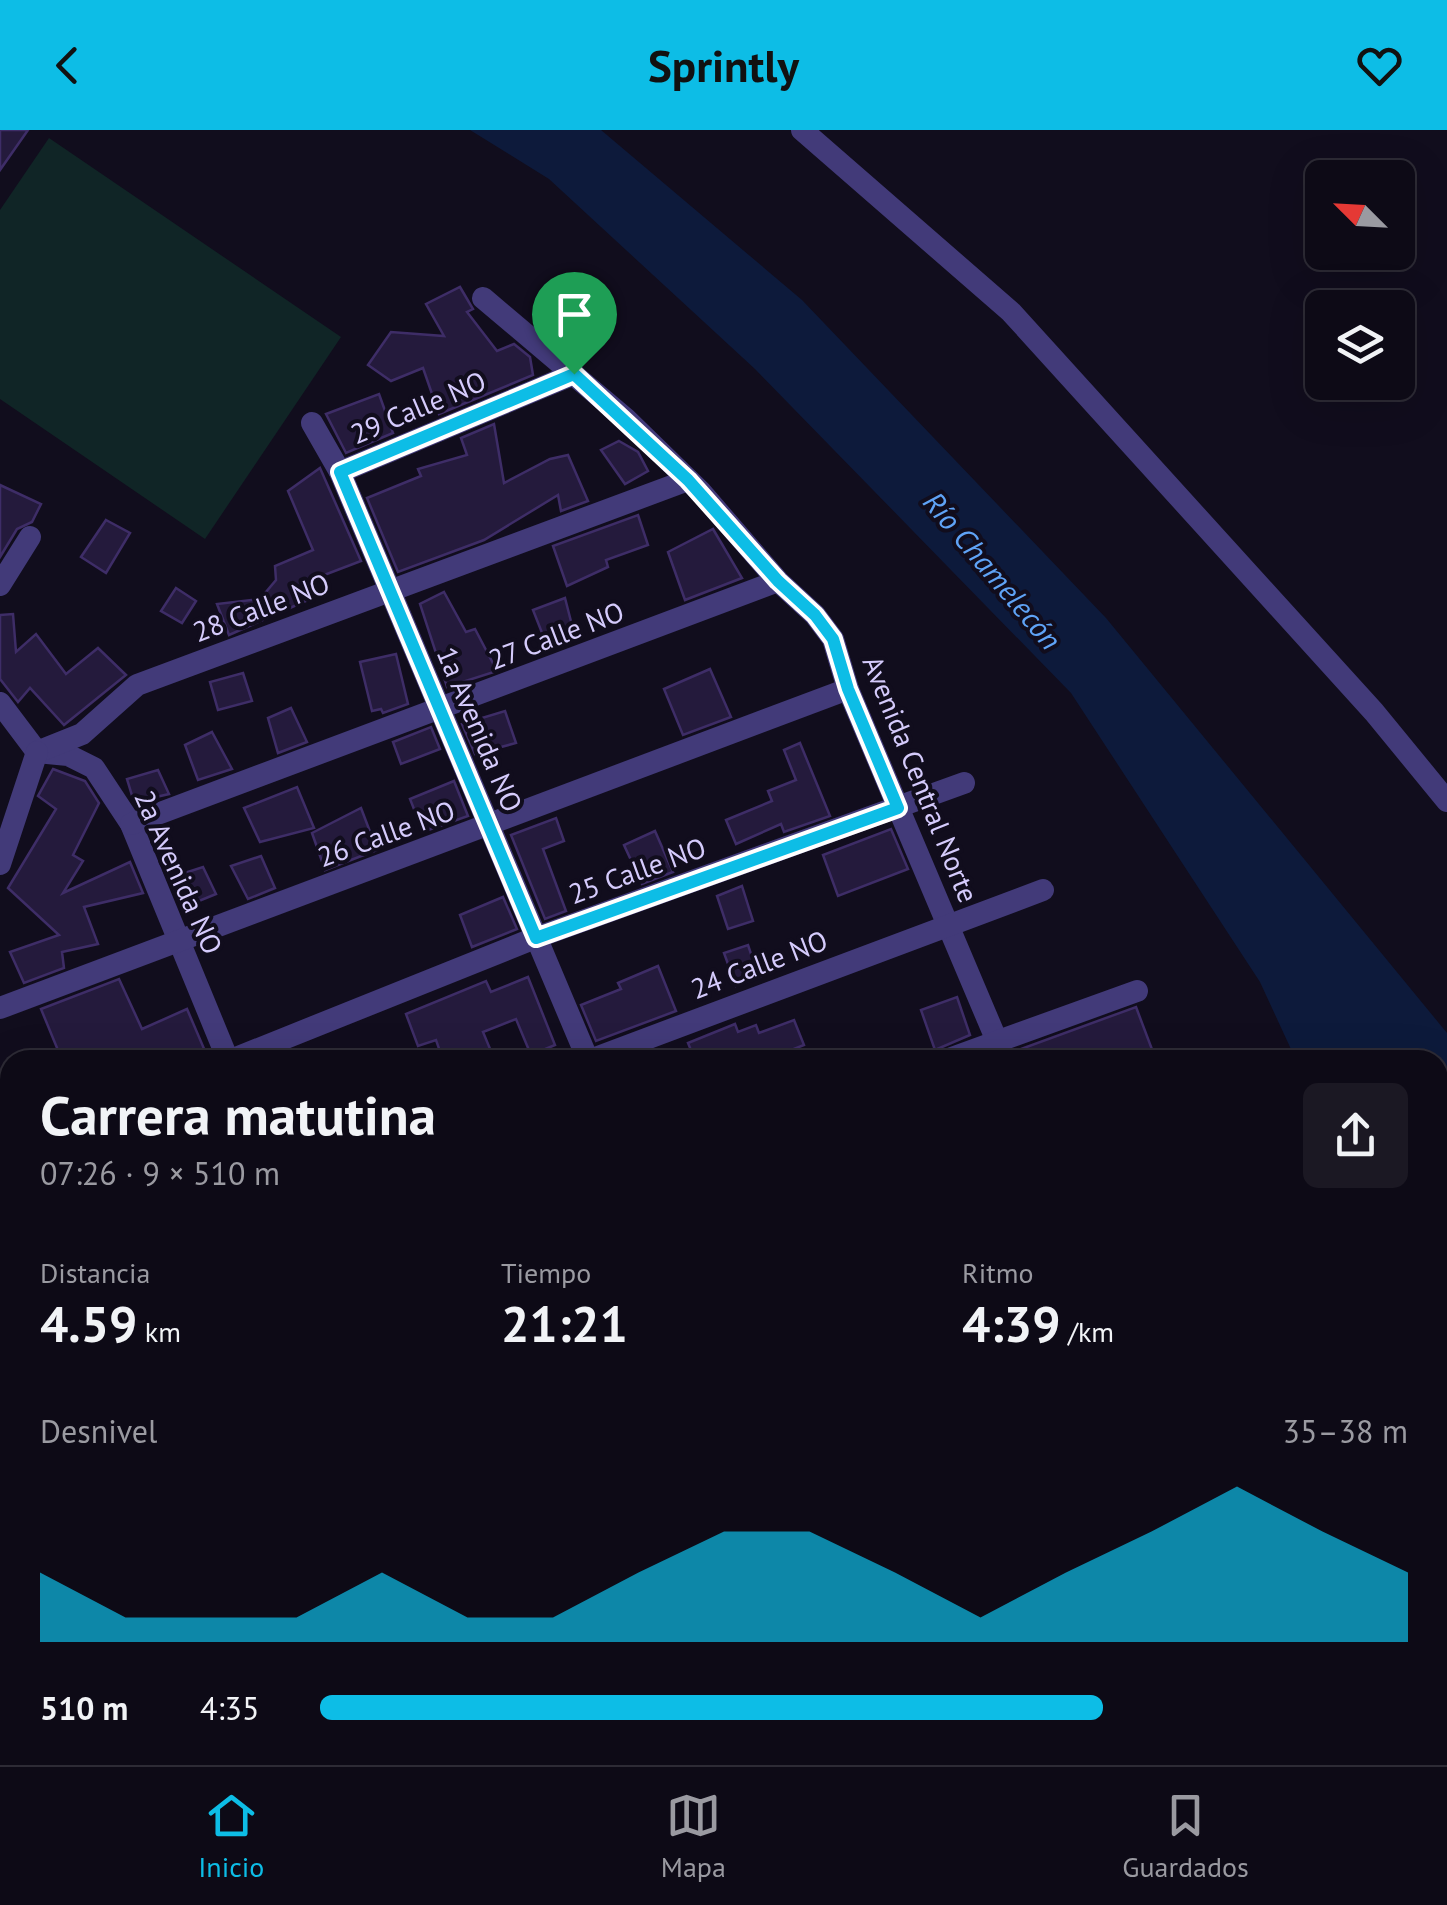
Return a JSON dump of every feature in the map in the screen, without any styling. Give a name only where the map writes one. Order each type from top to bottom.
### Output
[{"type":"street","points":[[802,130],[1011,312],[1361,698],[1447,800]]},
{"type":"street","name":"Avenida Central Norte","points":[[483,298],[574,374],[688,480],[833,639],[848,689],[1002,1050]]},
{"type":"street","name":"29 Calle NO","points":[[340,472],[574,374]]},
{"type":"street","name":"1a Avenida NO","points":[[312,424],[340,472],[585,1050]]},
{"type":"street","name":"28 Calle NO","points":[[37,752],[82,734],[137,686],[688,480]]},
{"type":"street","points":[[0,585],[30,536]]},
{"type":"street","name":"27 Calle NO","points":[[130,824],[440,712],[778,581]]},
{"type":"street","name":"26 Calle NO","points":[[0,1008],[848,689]]},
{"type":"street","points":[[0,703],[37,752],[0,864]]},
{"type":"street","name":"2a Avenida NO","points":[[37,752],[68,755],[94,768],[130,824],[225,1050]]},
{"type":"street","name":"25 Calle NO","points":[[254,1050],[536,938],[964,783]]},
{"type":"street","name":"24 Calle NO","points":[[615,1050],[1042,890]]},
{"type":"street","points":[[1002,1050],[1137,991]]},
{"type":"green space","points":[[49,138],[341,337],[205,539],[0,399],[0,210]]},
{"type":"water","name":"Río Chamelecón","points":[[470,130],[601,130],[802,300],[1106,618],[1447,1033],[1447,1050],[1291,1050],[1260,982],[1071,693],[755,369],[549,179]]},
{"type":"building","points":[[0,130],[28,130],[0,170]]},
{"type":"building","points":[[460,287],[473,309],[467,312],[497,351],[514,344],[530,357],[533,375],[439,414],[423,368],[391,381],[368,365],[391,332],[444,336],[426,304]]},
{"type":"building","points":[[379,394],[393,433],[346,453],[326,414]]},
{"type":"building","points":[[494,424],[504,483],[550,459],[568,455],[588,501],[561,511],[558,495],[484,540],[398,572],[367,498],[421,476],[418,469],[467,455],[461,438]]},
{"type":"building","points":[[619,441],[638,452],[648,471],[625,484],[601,450]]},
{"type":"building","points":[[320,468],[361,561],[311,580],[317,596],[229,635],[217,604],[260,599],[276,580],[275,566],[313,550],[288,491]]},
{"type":"building","points":[[0,485],[41,504],[32,522],[17,529],[0,557]]},
{"type":"building","points":[[638,515],[648,545],[606,560],[608,567],[567,586],[553,546]]},
{"type":"building","points":[[106,520],[130,533],[106,573],[81,557]]},
{"type":"building","points":[[713,529],[742,578],[685,600],[668,552]]},
{"type":"building","points":[[176,588],[196,601],[182,623],[161,611]]},
{"type":"building","points":[[444,592],[466,632],[475,629],[497,671],[447,687],[420,604]]},
{"type":"building","points":[[565,598],[575,637],[548,648],[533,610]]},
{"type":"building","points":[[13,614],[16,652],[36,634],[66,674],[98,648],[126,675],[64,725],[30,688],[18,702],[0,679],[0,615]]},
{"type":"building","points":[[396,654],[408,704],[383,713],[381,709],[372,711],[360,662]]},
{"type":"building","points":[[710,669],[731,717],[683,735],[664,689]]},
{"type":"building","points":[[243,673],[252,701],[218,710],[210,682]]},
{"type":"building","points":[[291,708],[307,742],[278,753],[268,718]]},
{"type":"building","points":[[505,711],[516,743],[475,754],[462,724]]},
{"type":"building","points":[[431,727],[440,749],[401,764],[393,742]]},
{"type":"building","points":[[212,732],[232,769],[198,780],[185,745]]},
{"type":"building","points":[[800,743],[830,816],[784,832],[781,824],[736,844],[726,820],[772,801],[768,791],[796,780],[784,750]]},
{"type":"building","points":[[53,769],[85,781],[99,803],[73,855],[83,861],[63,893],[130,862],[143,893],[84,907],[98,944],[62,952],[64,968],[24,983],[10,952],[59,935],[8,888],[56,809],[38,796]]},
{"type":"building","points":[[158,770],[169,794],[134,802],[127,779]]},
{"type":"building","points":[[454,781],[468,816],[423,832],[410,799]]},
{"type":"building","points":[[297,787],[314,828],[260,842],[244,808]]},
{"type":"building","points":[[361,808],[377,850],[325,870],[312,833]]},
{"type":"building","points":[[556,818],[564,841],[543,849],[566,911],[545,919],[511,835]]},
{"type":"building","points":[[891,829],[908,869],[838,896],[823,855]]},
{"type":"building","points":[[655,831],[673,872],[642,884],[624,845]]},
{"type":"building","points":[[261,856],[275,888],[248,899],[231,866]]},
{"type":"building","points":[[203,867],[216,894],[182,908],[169,878]]},
{"type":"building","points":[[742,886],[753,921],[728,929],[717,896]]},
{"type":"building","points":[[503,897],[517,929],[472,947],[460,915]]},
{"type":"building","points":[[748,945],[752,957],[759,955],[765,975],[736,986],[724,953]]},
{"type":"building","points":[[658,966],[676,1011],[596,1041],[581,1005],[621,989],[618,983]]},
{"type":"building","points":[[528,977],[555,1045],[529,1050],[516,1019],[483,1032],[490,1050],[440,1050],[436,1040],[418,1046],[406,1014],[486,981],[491,992]]},
{"type":"building","points":[[119,979],[142,1029],[187,1009],[205,1050],[58,1050],[41,1009]]},
{"type":"building","points":[[957,997],[970,1035],[935,1050],[921,1010]]},
{"type":"building","points":[[1136,1007],[1152,1050],[1021,1050]]},
{"type":"building","points":[[794,1020],[804,1045],[791,1050],[691,1050],[688,1043],[735,1024],[738,1032],[756,1025],[759,1033]]},
{"type":"route","points":[[574,374],[700,492],[833,639],[848,689],[898,808],[536,938],[340,472],[574,374]]}]
